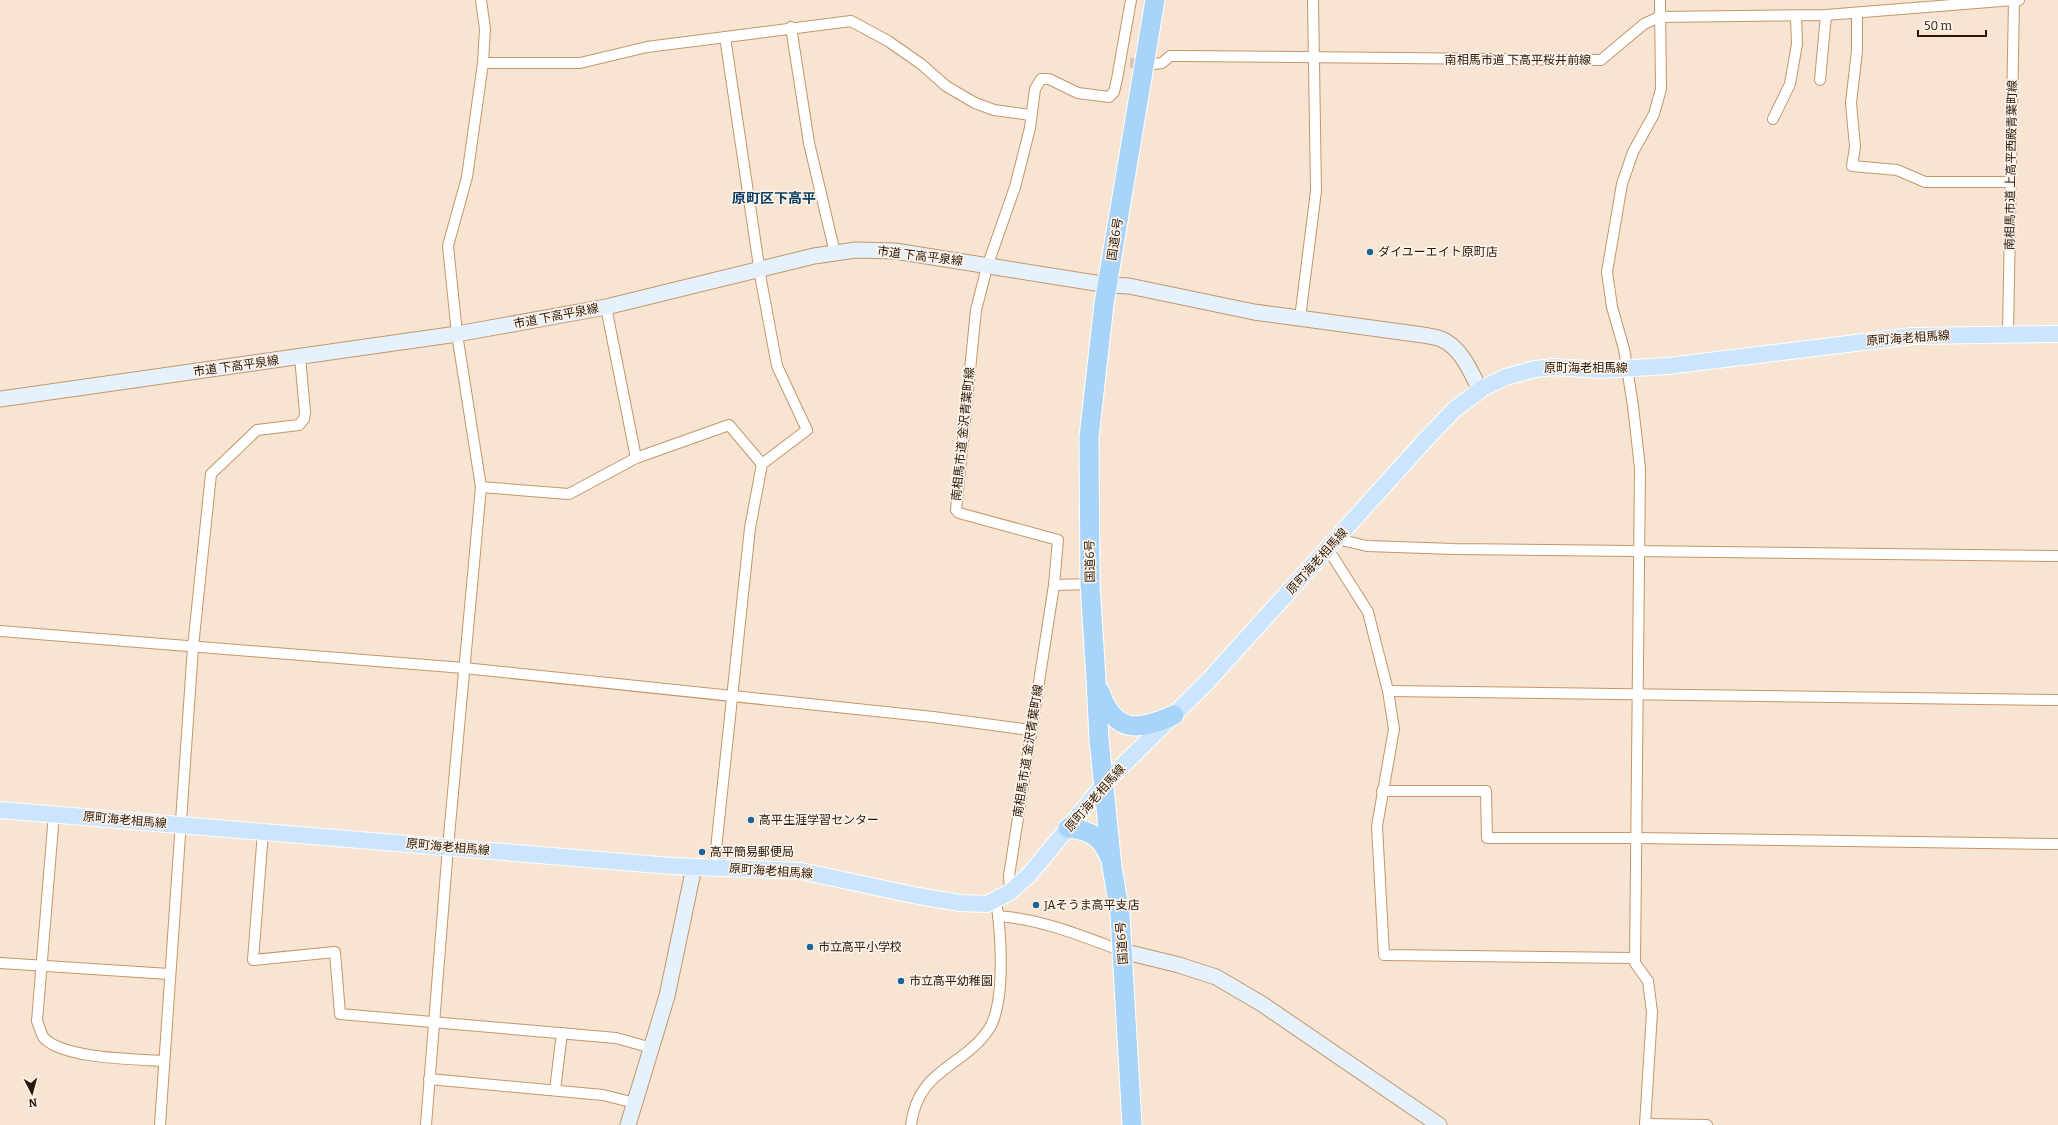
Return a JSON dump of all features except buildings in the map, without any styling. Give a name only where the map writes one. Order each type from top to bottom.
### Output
[{"type":"highway","name":"国道6号","points":[[1132,1125],[1120,914],[1112,867],[1105,783],[1099,739],[1090,584],[1089,437],[1094,378],[1108,285],[1155,0]]},
{"type":"highway","points":[[1096,679],[1109,712],[1121,723],[1130,726],[1140,726],[1157,722],[1174,715]]},
{"type":"highway","points":[[1068,828],[1087,831],[1098,837],[1105,848],[1112,867]]},
{"type":"main road","name":"原町海老相馬線","points":[[0,810],[694,867],[802,871],[918,896],[997,908],[1010,892],[1029,875],[1105,783],[1208,681],[1428,437],[1455,409],[1480,390],[1506,377],[1535,369],[1554,367],[1600,370],[1626,369],[1738,358],[1891,338],[2058,334]]},
{"type":"street","points":[[426,1125],[448,847],[481,487],[457,334],[448,246],[467,177],[483,63],[483,41],[485,29],[481,0]]},
{"type":"street","name":"南相馬市道 金沢青葉町線","points":[[1010,892],[1009,876],[1030,730],[1054,585],[1058,540],[959,513],[956,510],[976,310],[988,266],[1015,187],[1030,128],[1035,89],[1041,79],[1049,79],[1078,93],[1108,97],[1114,92],[1125,62],[1131,0]]},
{"type":"street","points":[[1300,318],[1316,190],[1313,0]]},
{"type":"street","points":[[1660,0],[1661,89],[1654,114],[1634,152],[1622,184],[1606,272],[1612,307],[1624,349],[1633,406],[1640,468],[1635,963],[1648,981],[1652,1012],[1645,1124],[1707,1125]]},
{"type":"street","points":[[2014,0],[2019,0]]},
{"type":"street","name":"南相馬市道 下高平桜井前線","points":[[1154,64],[1162,63],[1170,56],[1601,60],[1644,24],[1659,17],[1826,15],[2014,0]]},
{"type":"street","name":"南相馬市道 上高平西殿青葉町線","points":[[2008,334],[2014,0]]},
{"type":"street","points":[[1857,13],[1857,51],[1851,103],[1855,147],[1852,166],[1897,170],[1904,172],[1917,180],[1925,182],[2010,182]]},
{"type":"street","points":[[1820,80],[1826,15]]},
{"type":"street","points":[[1773,119],[1790,84],[1797,44],[1796,16]]},
{"type":"street","points":[[483,63],[580,64],[647,47],[791,27],[843,21],[854,22],[912,57],[946,86],[975,103],[994,110],[1031,115]]},
{"type":"street","points":[[791,27],[809,143],[835,253]]},
{"type":"street","points":[[714,868],[731,696],[750,528],[762,464],[807,430],[776,366],[725,37]]},
{"type":"street","name":"市道 下高平泉線","points":[[0,399],[457,334],[606,307],[761,269],[856,250],[895,251],[1108,285],[1129,286],[1254,312],[1423,335],[1442,340],[1458,352],[1470,370],[1480,390]]},
{"type":"street","points":[[606,307],[636,458]]},
{"type":"street","points":[[160,1125],[169,974],[182,825],[193,647],[211,474],[257,430],[299,425],[304,419],[306,412],[300,357]]},
{"type":"street","points":[[481,487],[569,494],[636,458],[729,425],[762,464]]},
{"type":"street","points":[[1332,544],[1367,546],[2058,556]]},
{"type":"street","points":[[1332,544],[1368,612],[1388,691],[1394,729],[1377,826],[1384,955],[1635,958]]},
{"type":"street","points":[[1054,585],[1090,584]]},
{"type":"street","points":[[0,631],[464,668],[933,717],[1030,730]]},
{"type":"street","points":[[1388,691],[2058,700]]},
{"type":"street","points":[[1382,791],[1486,791],[1487,838],[1636,838],[2058,844]]},
{"type":"street","points":[[54,814],[37,1020],[44,1037],[58,1045],[90,1056],[164,1062]]},
{"type":"street","points":[[263,832],[253,960],[335,952],[340,1014],[616,1038],[652,1048]]},
{"type":"street","points":[[628,1125],[667,996],[694,867]]},
{"type":"street","points":[[911,1125],[917,1101],[923,1089],[932,1078],[978,1042],[992,1022],[998,1007],[1000,989],[997,908],[1016,917],[1058,928],[1122,951],[1179,965],[1216,977],[1262,1004],[1439,1125]]},
{"type":"street","points":[[0,963],[42,967],[169,974]]},
{"type":"street","points":[[555,1090],[562,1033]]},
{"type":"street","points":[[430,1079],[603,1095],[635,1103]]},
{"type":"tunnel","points":[[1130,63],[1147,64]]},
{"type":"place","name":"ダイユーエイト原町店","points":[[1370,252]]},
{"type":"place","name":"高平生涯学習センター","points":[[751,820]]},
{"type":"place","name":"高平簡易郵便局","points":[[702,852]]},
{"type":"place","name":"JAそうま高平支店","points":[[1036,905]]},
{"type":"place","name":"市立高平小学校","points":[[810,947]]},
{"type":"place","name":"市立高平幼稚園","points":[[901,981]]},
{"type":"district","name":"原町区下高平","points":[[774,198]]}]
